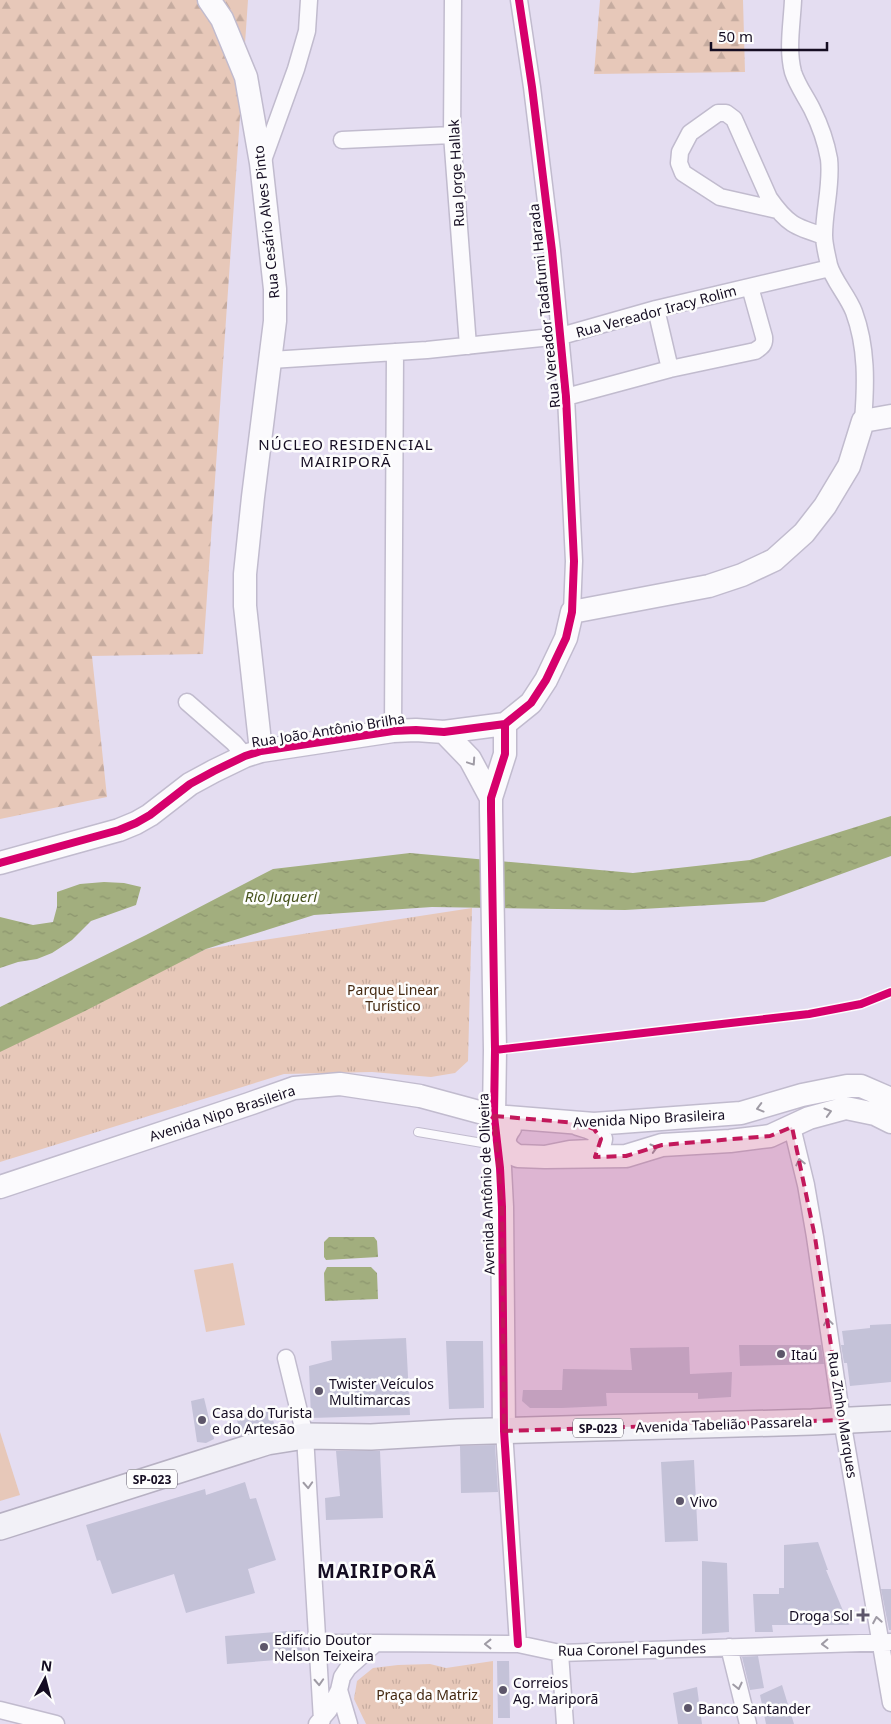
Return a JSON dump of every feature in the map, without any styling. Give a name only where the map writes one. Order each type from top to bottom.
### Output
[{"type":"main road","name":"Avenida Tabelião Passarela","points":[[0,1527],[267,1442],[305,1436],[372,1437],[891,1418]]},
{"type":"street","name":"Rua Cesário Alves Pinto","points":[[209,0],[222,20],[246,77],[261,164],[275,289],[275,321],[271,360],[245,574],[253,754]]},
{"type":"street","points":[[261,164],[296,69],[307,31],[309,0]]},
{"type":"street","name":"Rua Jorge Hallak","points":[[454,0],[452,135],[468,346]]},
{"type":"street","name":"Rua Vereador Tadafumi Harada","points":[[519,0],[544,183],[561,336],[566,396],[574,561],[572,612]]},
{"type":"street","points":[[505,724],[531,703],[546,680],[566,638],[572,612],[710,586],[742,575],[774,560],[804,533],[825,506],[849,466],[863,420],[866,393],[864,360],[854,312],[830,268],[824,236],[829,161],[820,127],[793,71],[791,48],[794,0]]},
{"type":"street","points":[[777,210],[720,197],[683,173],[679,163],[680,152],[690,132],[718,113],[726,113],[734,119],[777,210],[784,218],[800,229],[824,236]]},
{"type":"street","points":[[342,140],[452,135]]},
{"type":"street","name":"Rua Vereador Iracy Rolim","points":[[271,360],[468,346],[561,336],[656,310],[830,268]]},
{"type":"street","points":[[566,396],[761,348],[764,344],[764,337],[750,287]]},
{"type":"street","points":[[656,310],[670,369]]},
{"type":"street","points":[[393,731],[395,352]]},
{"type":"street","points":[[863,420],[891,416]]},
{"type":"street","points":[[187,702],[234,742],[253,754]]},
{"type":"street","name":"Rua João Antônio Brilha","points":[[0,864],[119,830],[136,823],[168,802],[190,784],[253,754],[393,731],[444,732],[505,724]]},
{"type":"street","name":"Avenida Antônio de Oliveira","points":[[505,724],[505,754],[491,804],[495,1050],[494,1116],[502,1207],[504,1431],[518,1644]]},
{"type":"street","name":"Avenida Antônio de Oliveira","points":[[444,732],[470,759],[491,804]]},
{"type":"street","name":"Avenida Nipo Brasileira","points":[[0,1186],[294,1088],[340,1084],[420,1096],[494,1116],[594,1124],[741,1113],[802,1095],[847,1086],[861,1086],[891,1099]]},
{"type":"street","points":[[502,1207],[511,1175],[521,1170],[589,1169],[662,1145],[730,1141],[770,1136],[809,1118],[846,1108],[875,1114],[891,1122]]},
{"type":"street","points":[[545,1158],[570,1152],[591,1151],[599,1147],[601,1139],[594,1129],[577,1123],[553,1128],[516,1124],[509,1128],[504,1136],[506,1145],[512,1153],[518,1156],[545,1158],[626,1156]]},
{"type":"street","name":"Rua Zinho Marques","points":[[792,1127],[806,1185],[815,1237],[842,1420],[886,1642],[891,1703]]},
{"type":"street","points":[[286,1358],[305,1436],[321,1723]]},
{"type":"street","name":"Rua Coronel Fagundes","points":[[317,1643],[518,1644],[560,1653],[886,1642]]},
{"type":"street","points":[[321,1723],[339,1690],[342,1677],[348,1668],[376,1643]]},
{"type":"street","points":[[729,1647],[748,1724]]},
{"type":"street","points":[[560,1653],[565,1724]]},
{"type":"street","points":[[339,1690],[349,1724]]},
{"type":"street","points":[[0,1710],[56,1724]]},
{"type":"lane","points":[[418,1132],[496,1145]]},
{"type":"highlighted area","points":[[494,1116],[577,1123],[594,1129],[601,1139],[595,1157],[626,1156],[662,1145],[770,1136],[792,1127],[815,1237],[842,1420],[504,1431],[502,1207]]},
{"type":"green space","points":[[0,0],[248,0],[203,654],[92,656],[107,797],[0,819]]},
{"type":"green space","points":[[600,0],[743,0],[745,72],[594,74]]},
{"type":"green space","name":"Parque Linear Turístico","points":[[472,908],[468,1061],[455,1073],[431,1077],[372,1072],[284,1074],[0,1162],[0,1049],[206,949]]},
{"type":"green space","points":[[233,1263],[245,1325],[206,1332],[194,1270]]},
{"type":"green space","points":[[0,1432],[20,1495],[0,1501]]},
{"type":"green space","name":"Praça da Matriz","points":[[493,1661],[493,1724],[366,1724],[354,1699],[357,1681],[373,1668],[430,1664],[446,1668]]},
{"type":"water","name":"Rio Juqueri","points":[[891,816],[891,856],[764,902],[625,910],[432,907],[314,915],[206,949],[0,1052],[0,1007],[146,935],[273,869],[410,853],[633,873],[750,860]]},
{"type":"water","points":[[124,883],[141,887],[136,905],[91,921],[72,940],[52,953],[37,959],[18,962],[0,968],[0,917],[33,925],[53,922],[57,907],[57,892],[80,884]]},
{"type":"water","points":[[329,1237],[374,1237],[377,1241],[378,1257],[326,1260],[324,1257],[324,1242]]},
{"type":"water","points":[[327,1267],[371,1267],[377,1273],[378,1299],[325,1301],[324,1273]]},
{"type":"building","points":[[891,1324],[891,1382],[850,1386],[847,1363],[844,1363],[841,1345],[844,1345],[842,1331],[870,1328],[870,1325]]},
{"type":"building","points":[[406,1338],[410,1415],[311,1418],[309,1366],[332,1360],[331,1341]]},
{"type":"building","points":[[446,1341],[483,1341],[484,1408],[449,1409]]},
{"type":"building","name":"Itaú","points":[[739,1345],[821,1345],[824,1364],[740,1366]]},
{"type":"building","points":[[689,1347],[690,1374],[732,1372],[731,1397],[698,1399],[698,1393],[606,1393],[607,1406],[562,1408],[530,1408],[522,1401],[523,1390],[562,1390],[563,1369],[632,1370],[630,1348]]},
{"type":"building","name":"Casa do Turista e do Artesão","points":[[204,1398],[214,1439],[206,1443],[197,1442],[191,1401]]},
{"type":"building","points":[[270,1411],[275,1426],[241,1435],[237,1420]]},
{"type":"building","points":[[495,1445],[498,1492],[461,1493],[460,1446]]},
{"type":"building","points":[[336,1451],[380,1451],[383,1518],[326,1520],[325,1498],[340,1496]]},
{"type":"building","name":"Vivo","points":[[694,1460],[698,1541],[665,1542],[661,1462]]},
{"type":"building","points":[[245,1482],[250,1499],[256,1498],[276,1560],[248,1569],[255,1593],[186,1613],[174,1574],[112,1594],[100,1560],[97,1561],[86,1525],[205,1489],[206,1495]]},
{"type":"building","points":[[818,1542],[828,1570],[826,1570],[849,1625],[772,1625],[773,1632],[755,1632],[753,1594],[779,1594],[779,1588],[784,1588],[784,1545]]},
{"type":"building","points":[[702,1561],[727,1563],[729,1632],[702,1634]]},
{"type":"building","points":[[881,1589],[891,1589],[891,1630],[889,1630]]},
{"type":"building","name":"Edifício Doutor Nelson Teixeira","points":[[300,1630],[303,1658],[227,1664],[225,1636]]},
{"type":"building","points":[[758,1656],[764,1688],[750,1690],[742,1657]]},
{"type":"building","name":"Correios Ag. Mariporã","points":[[497,1661],[509,1661],[510,1718],[498,1718]]},
{"type":"building","points":[[782,1685],[794,1724],[766,1724],[760,1695]]},
{"type":"building","name":"Banco Santander","points":[[697,1687],[702,1724],[678,1724],[673,1693]]},
{"type":"cycle path","points":[[0,863],[119,830],[136,823],[150,815],[190,784],[245,756],[261,751],[393,731],[444,732],[505,724],[531,703],[546,680],[566,638],[572,612],[574,561],[566,397],[552,251],[532,87],[519,0]]},
{"type":"cycle path","points":[[505,724],[505,754],[491,798],[495,1050],[494,1116],[502,1207],[504,1431],[518,1644]]},
{"type":"cycle path","points":[[495,1050],[809,1014],[861,1004],[891,992]]},
{"type":"place","name":"Itaú","points":[[781,1354]]},
{"type":"place","name":"Twister Veículos Multimarcas","points":[[319,1391]]},
{"type":"place","name":"Casa do Turista e do Artesão","points":[[202,1420]]},
{"type":"place","name":"Vivo","points":[[680,1501]]},
{"type":"place","name":"Droga Sol","points":[[863,1615]]},
{"type":"place","name":"Edifício Doutor Nelson Teixeira","points":[[264,1647]]},
{"type":"place","name":"Correios Ag. Mariporã","points":[[503,1690]]},
{"type":"place","name":"Banco Santander","points":[[688,1708]]},
{"type":"district","name":"NÚCLEO RESIDENCIAL MAIRIPORÃ","points":[[346,452]]},
{"type":"district","name":"MAIRIPORÃ","points":[[377,1571]]}]
